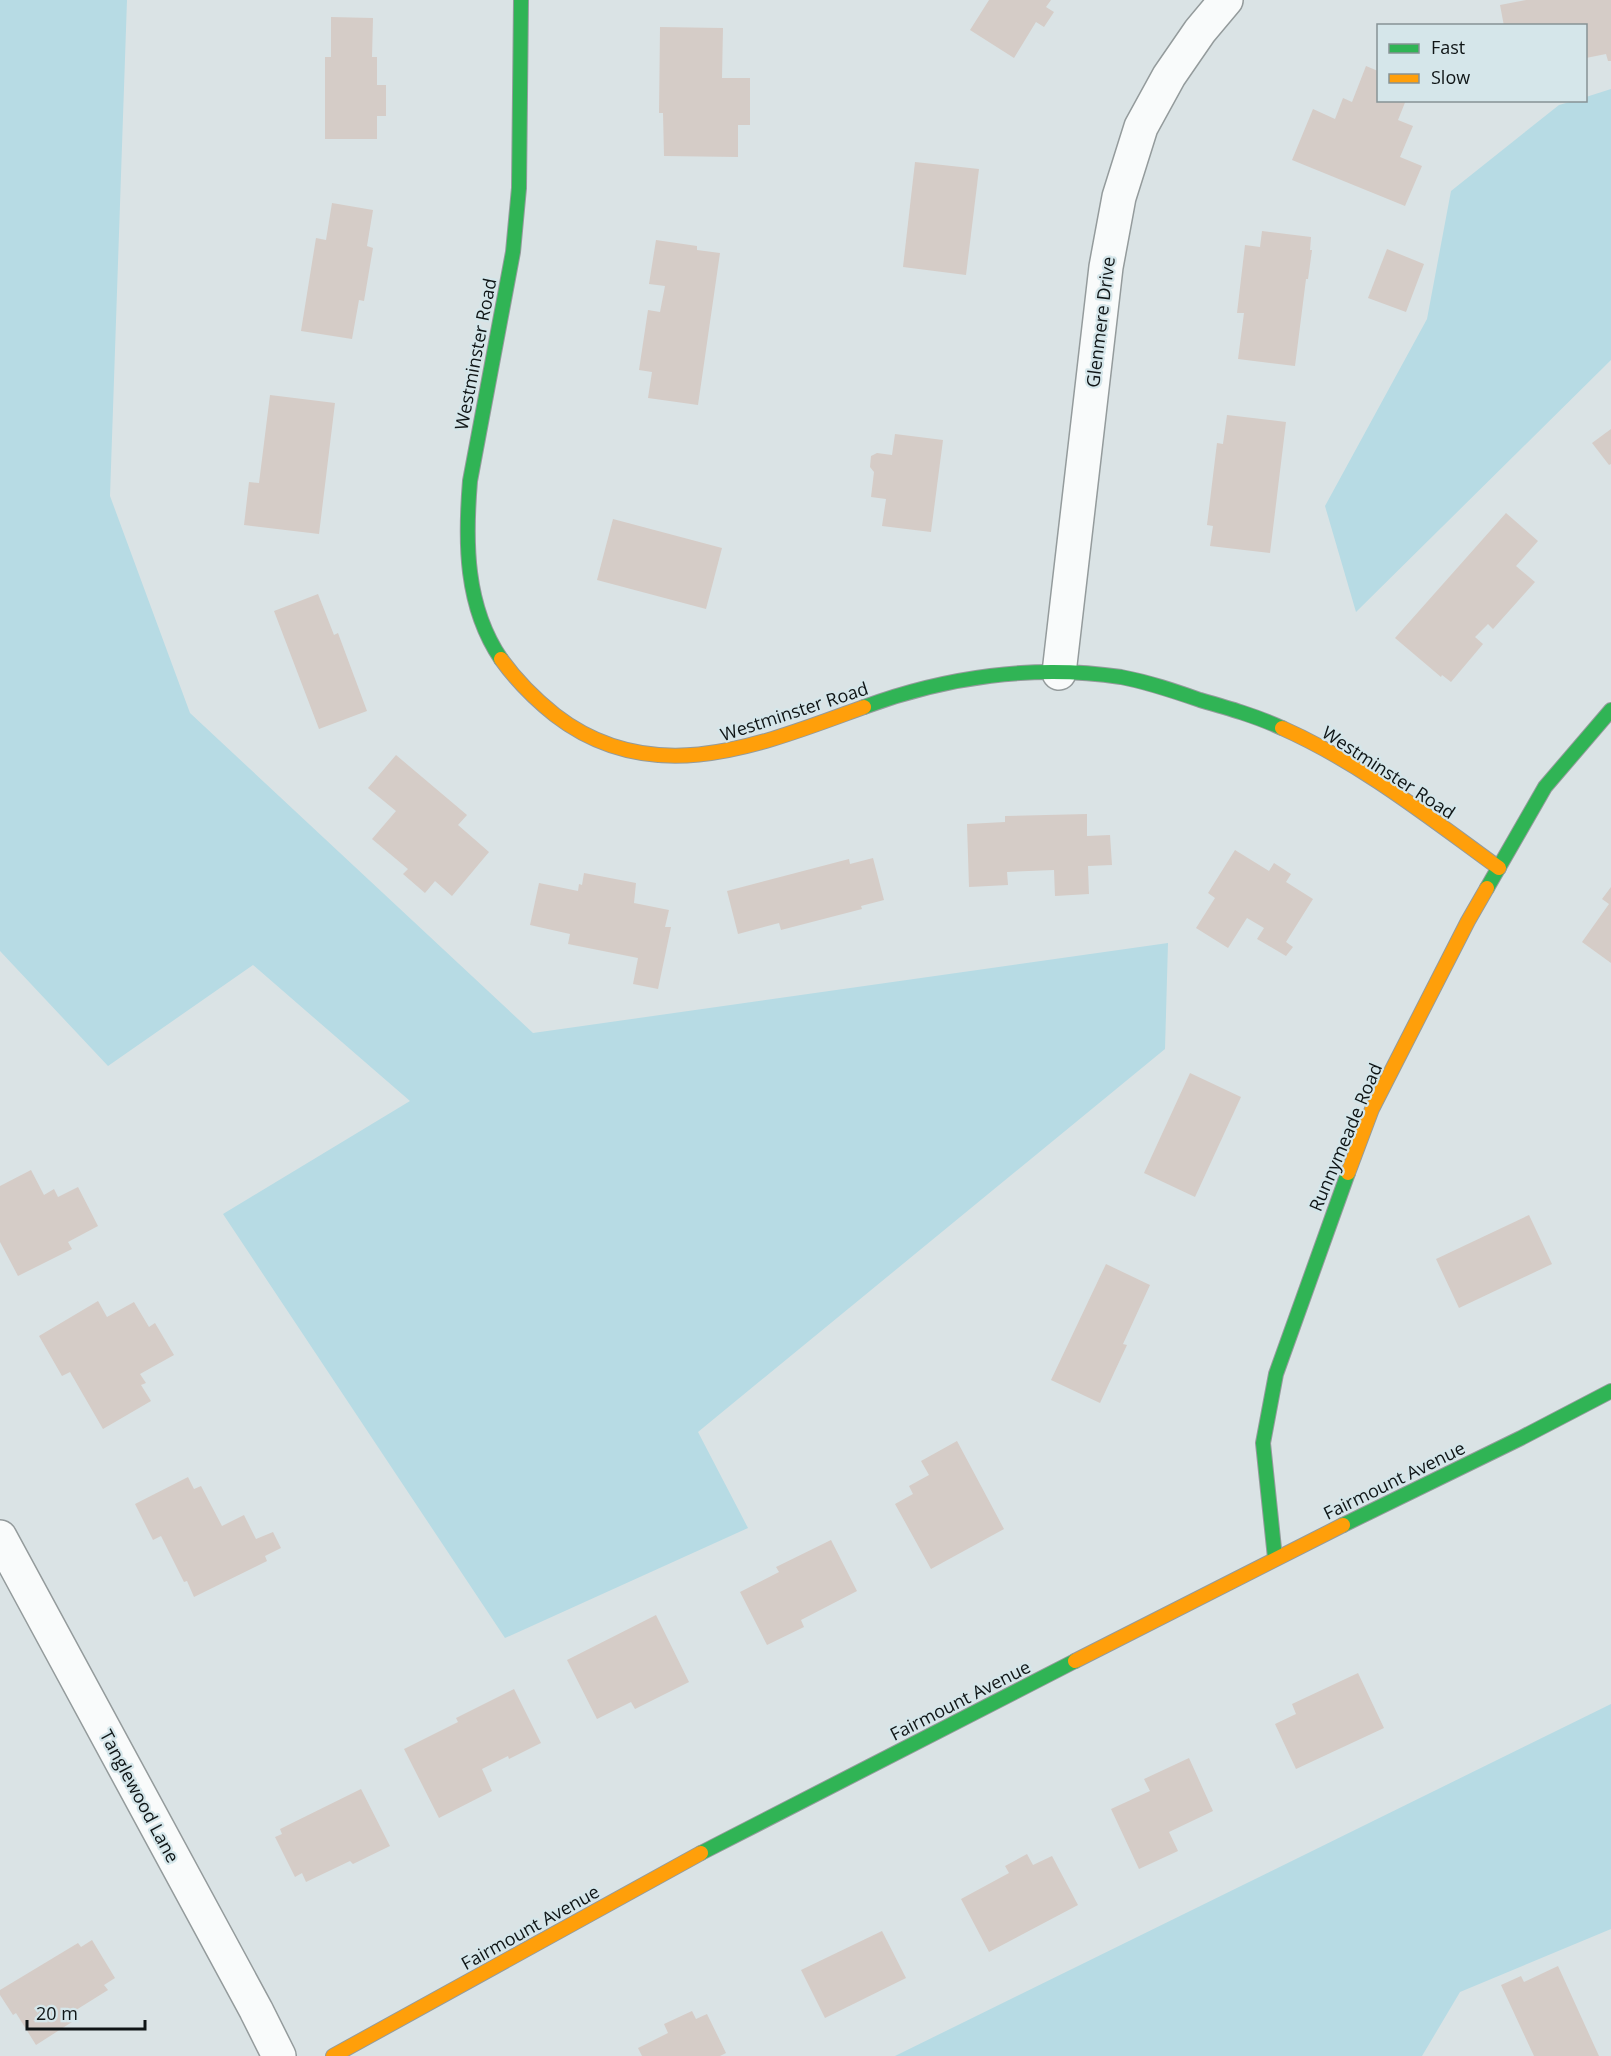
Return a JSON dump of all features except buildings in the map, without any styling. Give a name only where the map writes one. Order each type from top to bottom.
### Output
[{"type":"street","name":"Westminster Road","points":[[521,0],[519,188],[513,252],[470,482],[466,517],[466,557],[474,600],[490,644],[514,680],[551,712],[592,739],[632,752],[674,758],[713,755],[753,747],[906,693],[960,681],[1059,673],[1120,678],[1177,692],[1240,712],[1304,738],[1370,777],[1498,868]]},
{"type":"street","name":"Glenmere Drive","points":[[1059,673],[1106,267],[1119,197],[1141,127],[1168,76],[1200,31],[1226,0]]},
{"type":"street","name":"Runnymeade Road","points":[[1275,1558],[1263,1443],[1276,1374],[1328,1224],[1372,1108],[1468,921],[1545,787],[1611,710]]},
{"type":"street","name":"Fairmount Avenue","points":[[333,2056],[703,1852],[1275,1558],[1611,1392]]},
{"type":"street","name":"Tanglewood Lane","points":[[0,1537],[279,2056]]},
{"type":"shaded area","points":[[0,0],[127,0],[110,496],[190,713],[533,1033],[1168,943],[1165,1049],[698,1432],[748,1528],[505,1638],[223,1214],[410,1101],[253,965],[108,1066],[0,951]]},
{"type":"shaded area","points":[[1611,89],[1611,360],[1356,612],[1325,506],[1427,319],[1451,191],[1559,105],[1570,102],[1587,102],[1587,97]]},
{"type":"shaded area","points":[[1611,1704],[1611,1929],[1460,1992],[1422,2056],[895,2056]]},
{"type":"traffic: fast","points":[[501,659],[489,639],[474,595],[470,573],[468,527],[470,481],[513,252],[519,188],[521,0]]},
{"type":"traffic: fast","points":[[864,707],[926,688],[991,676],[1023,673],[1089,673],[1151,684],[1282,728]]},
{"type":"traffic: fast","points":[[1487,888],[1545,787],[1611,710]]},
{"type":"traffic: fast","points":[[1275,1558],[1263,1443],[1276,1374],[1348,1173]]},
{"type":"traffic: fast","points":[[1343,1525],[1611,1391]]},
{"type":"traffic: fast","points":[[701,1853],[1075,1661]]},
{"type":"traffic: slow","points":[[501,659],[526,689],[555,715],[592,738],[630,751],[669,756],[708,753],[747,746],[786,735],[864,707]]},
{"type":"traffic: slow","points":[[1282,728],[1367,774],[1499,868]]},
{"type":"traffic: slow","points":[[1348,1173],[1372,1109],[1487,888]]},
{"type":"traffic: slow","points":[[1075,1661],[1343,1525]]},
{"type":"traffic: slow","points":[[333,2056],[701,1853]]}]
